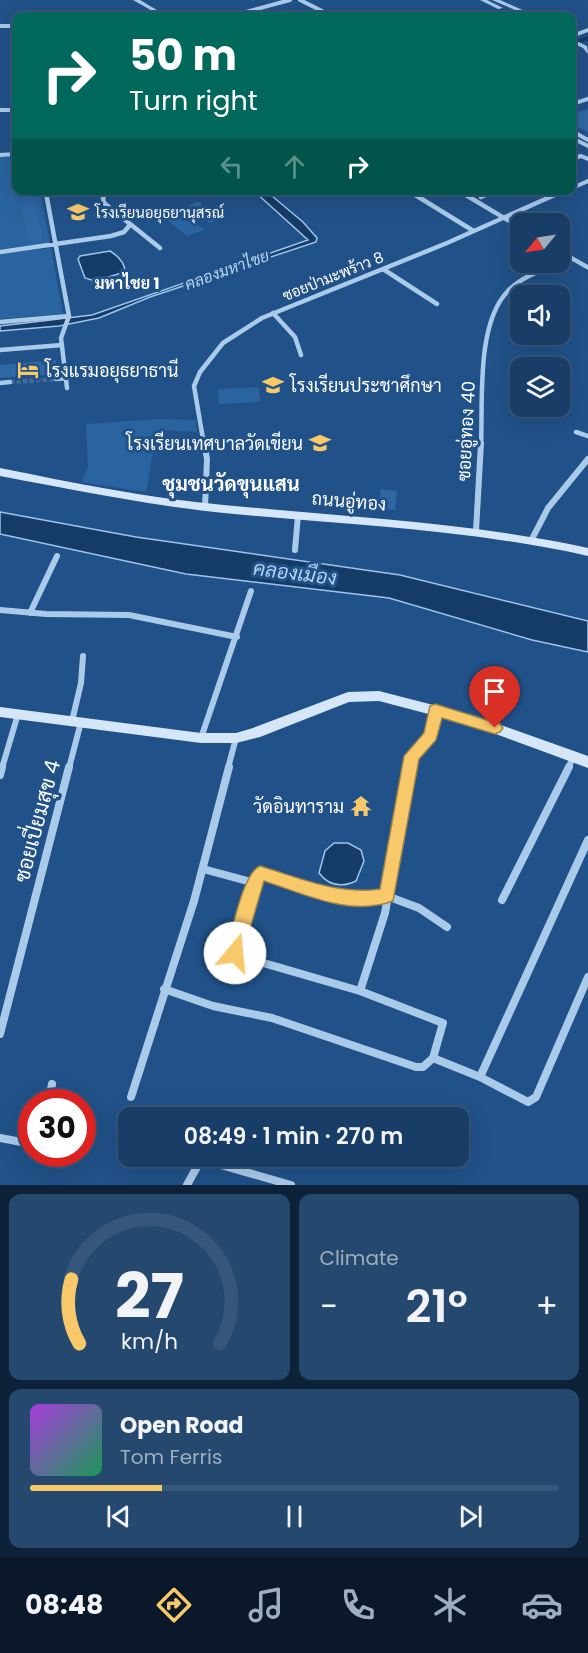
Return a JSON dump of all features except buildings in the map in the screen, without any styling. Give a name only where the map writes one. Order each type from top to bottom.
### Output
[{"type":"main road","name":"ถนนอู่ทอง","points":[[0,472],[141,498],[205,507],[477,531],[532,539],[588,552]]},
{"type":"main road","points":[[0,712],[201,738],[236,738],[255,733],[330,702],[362,695],[379,696],[435,710],[588,762]]},
{"type":"street","points":[[136,0],[157,12]]},
{"type":"street","points":[[246,12],[291,0]]},
{"type":"street","points":[[300,0],[324,12]]},
{"type":"street","points":[[483,0],[511,12]]},
{"type":"street","points":[[495,0],[523,12]]},
{"type":"street","points":[[46,195],[69,318],[61,338],[67,388]]},
{"type":"street","points":[[105,195],[104,203],[129,226],[135,228],[160,248]]},
{"type":"street","points":[[415,195],[471,230]]},
{"type":"street","points":[[464,195],[510,222]]},
{"type":"street","points":[[478,195],[510,214]]},
{"type":"street","points":[[481,197],[486,195]]},
{"type":"street","name":"ซอยป่ามะพร้าว 8","points":[[515,213],[555,195]]},
{"type":"street","name":"ซอยป่ามะพร้าว 8","points":[[205,507],[207,459],[194,386],[201,372],[223,344],[244,327],[273,313],[510,215]]},
{"type":"street","points":[[0,252],[111,237],[124,232],[129,226]]},
{"type":"street","points":[[570,249],[588,259]]},
{"type":"street","points":[[572,259],[588,268]]},
{"type":"street","name":"ซอยอู่ทอง 40","points":[[477,531],[484,379],[489,333],[501,298],[513,286],[572,259]]},
{"type":"street","points":[[383,269],[437,304]]},
{"type":"street","points":[[273,313],[298,340],[301,355]]},
{"type":"street","points":[[0,322],[69,318]]},
{"type":"street","points":[[0,350],[62,345]]},
{"type":"street","points":[[56,379],[67,378]]},
{"type":"street","points":[[0,383],[10,382]]},
{"type":"street","points":[[576,432],[588,436]]},
{"type":"street","points":[[532,539],[534,529],[542,516],[588,459]]},
{"type":"street","points":[[295,549],[298,514]]},
{"type":"street","points":[[30,613],[57,556]]},
{"type":"street","points":[[201,738],[251,591]]},
{"type":"street","points":[[0,610],[30,613],[129,615],[237,637]]},
{"type":"street","name":"ซอยเปี่ยมสุข 4","points":[[0,1034],[76,722],[83,656]]},
{"type":"street","points":[[360,991],[376,944],[387,896],[412,756],[431,736],[435,710]]},
{"type":"street","points":[[0,775],[18,714]]},
{"type":"street","points":[[131,1097],[203,869],[236,738]]},
{"type":"street","points":[[502,900],[574,756]]},
{"type":"street","points":[[480,1077],[588,840]]},
{"type":"street","points":[[203,869],[255,883]]},
{"type":"street","points":[[164,989],[213,1005],[272,1018],[423,1067],[433,1058],[443,1023],[360,991],[236,955],[235,951],[258,874],[262,873],[342,898],[361,900],[387,896],[419,908],[447,927]]},
{"type":"street","points":[[433,1058],[480,1077],[528,1102],[532,1101],[536,1097],[588,978]]},
{"type":"street","points":[[51,1089],[52,1084]]},
{"type":"street","points":[[0,1138],[18,1141]]},
{"type":"street","points":[[187,1185],[189,1177],[198,1165],[214,1163],[291,1185]]},
{"type":"shaded area","points":[[12,156],[12,195],[41,195],[50,243],[0,249],[0,157]]},
{"type":"shaded area","points":[[182,213],[205,230],[187,236],[166,219]]},
{"type":"shaded area","points":[[51,248],[63,314],[0,319],[0,254]]},
{"type":"shaded area","points":[[259,387],[260,402],[219,404],[218,389]]},
{"type":"shaded area","points":[[158,419],[196,420],[197,432],[157,430],[146,492],[81,482],[88,468],[86,424]]},
{"type":"water","name":"คลองมหาไชย","points":[[258,195],[271,195],[303,222],[317,238],[316,242],[150,297],[99,318],[59,326],[0,331],[0,326],[92,315],[308,240]]},
{"type":"water","points":[[110,251],[124,265],[125,272],[95,281],[85,278],[78,259],[80,256]]},
{"type":"water","name":"คลองเมือง","points":[[0,512],[136,537],[400,575],[588,621],[588,652],[532,640],[389,598],[186,574],[0,534]]},
{"type":"water","points":[[334,843],[348,843],[361,850],[364,861],[356,881],[336,885],[327,881],[319,873],[325,851]]},
{"type":"waterway","points":[[576,42],[588,38]]},
{"type":"tunnel","points":[[10,382],[56,379]]},
{"type":"place","name":"โรงเรียนอยุธยานุสรณ์","points":[[78,212]]},
{"type":"place","name":"โรงแรมอยุธยาธานี","points":[[28,370]]},
{"type":"place","name":"โรงเรียนประชาศึกษา","points":[[273,385]]},
{"type":"place","name":"โรงเรียนเทศบาลวัดเขียน","points":[[320,443]]},
{"type":"place","name":"วัดอินทาราม","points":[[361,806]]},
{"type":"district","name":"มหาไชย 1","points":[[127,283]]},
{"type":"district","name":"ชุมชนวัดขุนแสน","points":[[231,484]]},
{"type":"route","points":[[235,953],[256,879],[260,873],[319,893],[342,898],[361,900],[387,896],[412,756],[431,736],[435,722],[435,710],[495,728]]}]
